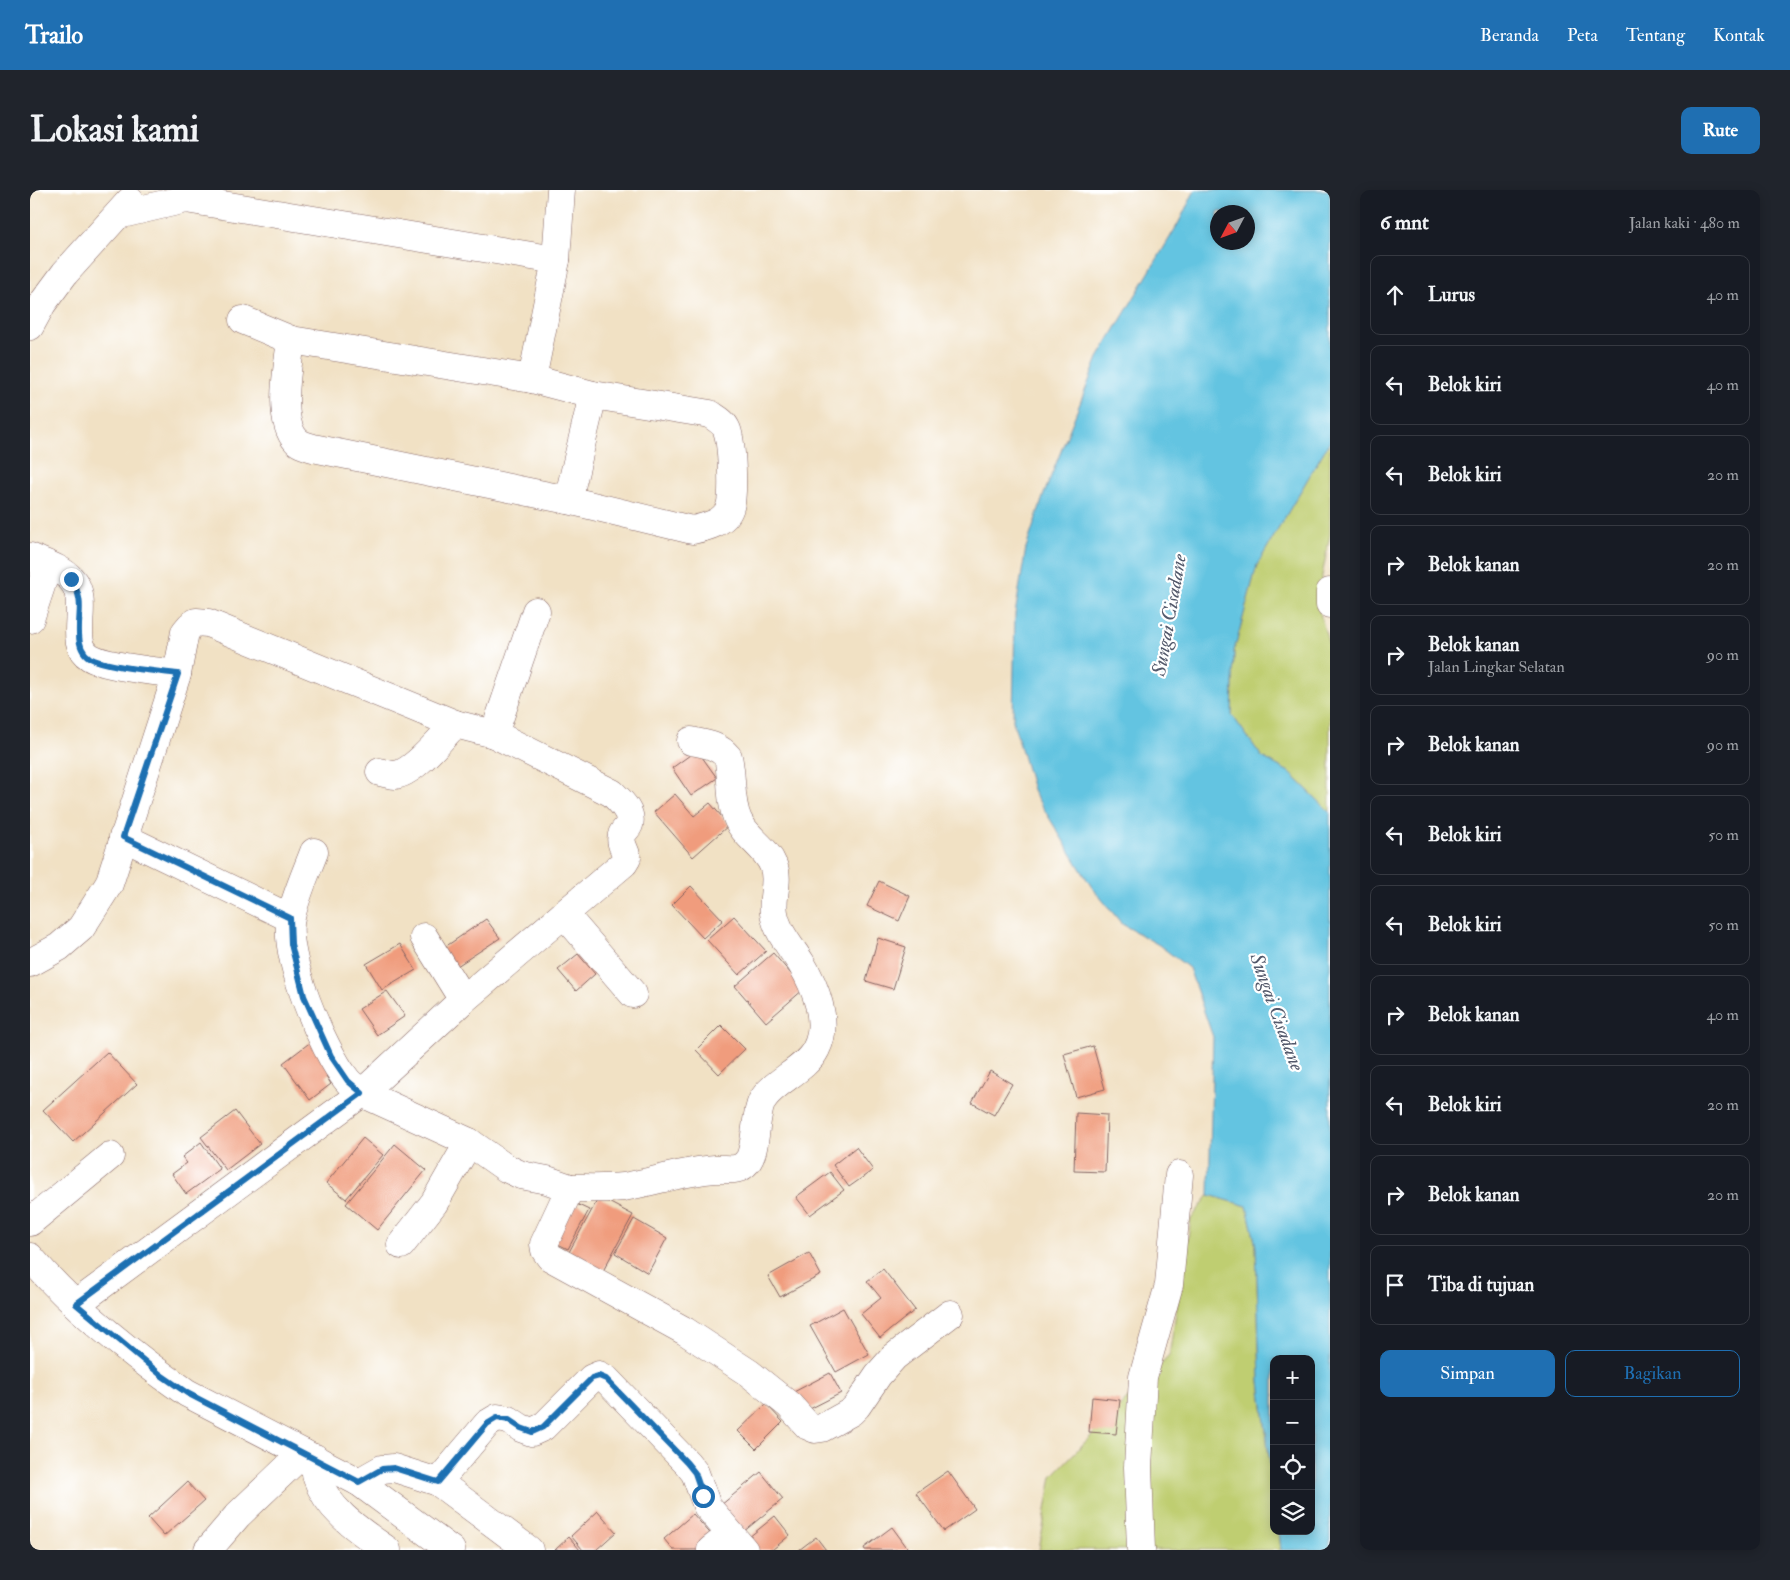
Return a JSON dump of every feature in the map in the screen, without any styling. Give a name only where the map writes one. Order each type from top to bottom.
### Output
[{"type":"street","points":[[30,326],[42,304],[65,273],[139,190]]},
{"type":"street","points":[[532,379],[556,260],[562,190]]},
{"type":"street","points":[[118,215],[189,195],[556,260]]},
{"type":"street","points":[[243,320],[291,340],[532,379],[593,395],[710,414],[721,421],[727,430],[732,464],[730,508],[720,520],[709,526],[692,530],[568,500],[313,448],[297,442],[288,429],[285,411],[291,340]]},
{"type":"street","points":[[568,500],[593,395]]},
{"type":"street","points":[[30,619],[39,561],[71,579],[78,591],[81,604],[79,634],[81,647],[89,657],[101,662],[178,674]]},
{"type":"street","points":[[1330,592],[1330,604]]},
{"type":"street","points":[[494,734],[536,612]]},
{"type":"street","points":[[30,962],[59,947],[81,928],[109,884],[178,674],[185,632],[196,622],[208,623],[455,724],[494,734],[612,793],[625,806],[627,811],[629,824],[622,835],[622,845],[627,858],[624,863],[463,1000],[362,1093],[76,1304]]},
{"type":"street","points":[[380,772],[395,775],[406,771],[418,762],[455,724]]},
{"type":"street","points":[[314,852],[290,918],[291,944],[304,996],[331,1056],[348,1081],[362,1093],[469,1142],[506,1168],[521,1175],[546,1180],[570,1188],[622,1187],[703,1170],[736,1170],[749,1160],[757,1112],[764,1098],[806,1063],[817,1048],[822,1023],[817,994],[802,964],[781,934],[774,914],[776,878],[773,864],[764,850],[747,834],[733,806],[728,757],[723,751],[712,745],[691,741]]},
{"type":"street","points":[[123,837],[290,918]]},
{"type":"street","points":[[564,914],[633,994]]},
{"type":"street","points":[[424,937],[463,1000]]},
{"type":"street","points":[[401,1245],[434,1202],[469,1142]]},
{"type":"street","points":[[30,1222],[110,1156]]},
{"type":"street","points":[[1141,1550],[1138,1466],[1143,1377],[1169,1285],[1179,1175]]},
{"type":"street","points":[[570,1188],[544,1244],[545,1250],[550,1257],[685,1331],[749,1373],[789,1405],[808,1426],[816,1429],[822,1428],[851,1412],[878,1375],[894,1357],[950,1314]]},
{"type":"street","points":[[30,1257],[45,1275],[76,1304],[161,1375],[187,1393],[359,1482],[451,1550]]},
{"type":"street","points":[[438,1482],[487,1424],[497,1418],[509,1420],[521,1428],[532,1432],[543,1427],[592,1378],[599,1376],[606,1379],[695,1473],[706,1506],[728,1545]]},
{"type":"street","points":[[208,1550],[238,1515],[309,1456]]},
{"type":"street","points":[[309,1456],[317,1477],[334,1507],[349,1523],[387,1550]]},
{"type":"street","points":[[359,1482],[382,1469],[394,1468],[438,1482],[529,1550]]},
{"type":"green space","points":[[1330,441],[1330,535],[1317,602],[1330,649],[1330,812],[1289,772],[1262,757],[1232,715],[1234,651],[1257,565]]},
{"type":"green space","points":[[1209,1195],[1247,1206],[1256,1246],[1260,1381],[1270,1465],[1270,1535],[1279,1535],[1281,1550],[1039,1550],[1052,1476],[1169,1356],[1191,1219]]},
{"type":"water","name":"Sungai Cisadane","points":[[1195,190],[1330,190],[1330,441],[1257,565],[1234,651],[1232,715],[1262,757],[1289,772],[1330,812],[1330,1550],[1281,1550],[1279,1535],[1315,1535],[1315,1355],[1270,1355],[1270,1465],[1260,1381],[1256,1246],[1247,1206],[1209,1195],[1213,1037],[1189,968],[1159,945],[1122,924],[1091,886],[1034,793],[1013,721],[1015,614],[1026,548],[1044,494],[1098,358],[1178,224]]},
{"type":"building","points":[[697,750],[717,778],[691,796],[672,768]]},
{"type":"building","points":[[675,794],[694,816],[710,803],[729,825],[693,857],[654,812]]},
{"type":"building","points":[[879,881],[910,896],[899,921],[867,906]]},
{"type":"building","points":[[691,886],[723,920],[703,938],[672,905]]},
{"type":"building","points":[[734,916],[766,951],[739,975],[707,940]]},
{"type":"building","points":[[486,919],[500,938],[454,968],[442,949]]},
{"type":"building","points":[[878,938],[906,947],[893,989],[866,981]]},
{"type":"building","points":[[400,944],[416,970],[382,990],[366,964]]},
{"type":"building","points":[[773,953],[804,989],[766,1022],[735,986]]},
{"type":"building","points":[[578,954],[595,974],[576,991],[558,970]]},
{"type":"building","points":[[387,991],[405,1016],[377,1035],[359,1009]]},
{"type":"building","points":[[721,1025],[745,1049],[719,1074],[696,1050]]},
{"type":"building","points":[[312,1041],[334,1070],[326,1076],[331,1084],[310,1100],[283,1063]]},
{"type":"building","points":[[1093,1046],[1105,1089],[1076,1097],[1064,1054]]},
{"type":"building","points":[[107,1052],[137,1084],[73,1142],[43,1110]]},
{"type":"building","points":[[990,1071],[1012,1084],[994,1115],[972,1103]]},
{"type":"building","points":[[235,1111],[260,1144],[226,1170],[201,1137]]},
{"type":"building","points":[[1076,1113],[1107,1115],[1105,1172],[1074,1171]]},
{"type":"building","points":[[363,1138],[383,1155],[346,1199],[326,1183]]},
{"type":"building","points":[[201,1142],[220,1169],[186,1194],[172,1174],[187,1163],[182,1157]]},
{"type":"building","points":[[395,1144],[426,1170],[377,1230],[346,1204]]},
{"type":"building","points":[[856,1147],[873,1170],[849,1187],[833,1165]]},
{"type":"building","points":[[830,1172],[844,1190],[810,1215],[796,1197]]},
{"type":"building","points":[[599,1197],[633,1215],[603,1271],[569,1252]]},
{"type":"building","points":[[568,1200],[589,1210],[568,1249],[548,1239]]},
{"type":"building","points":[[634,1219],[667,1238],[648,1273],[615,1253]]},
{"type":"building","points":[[809,1253],[821,1275],[780,1297],[768,1276]]},
{"type":"building","points":[[883,1269],[915,1310],[880,1338],[861,1314],[881,1298],[867,1281]]},
{"type":"building","points":[[843,1308],[869,1354],[836,1372],[810,1326]]},
{"type":"building","points":[[830,1373],[841,1393],[800,1414],[790,1394]]},
{"type":"building","points":[[1092,1397],[1120,1400],[1116,1434],[1089,1432]]},
{"type":"building","points":[[766,1404],[783,1422],[756,1449],[738,1431]]},
{"type":"building","points":[[948,1471],[975,1509],[944,1531],[916,1493]]},
{"type":"building","points":[[761,1472],[783,1499],[737,1537],[715,1510]]},
{"type":"building","points":[[187,1482],[204,1501],[164,1536],[148,1518]]},
{"type":"building","points":[[598,1511],[616,1532],[596,1550],[583,1550],[571,1536]]},
{"type":"building","points":[[693,1514],[716,1540],[705,1550],[673,1550],[664,1539]]},
{"type":"building","points":[[775,1516],[790,1535],[772,1550],[750,1550],[743,1542]]},
{"type":"building","points":[[892,1527],[909,1550],[865,1550],[864,1548]]},
{"type":"building","points":[[569,1537],[580,1550],[555,1550]]},
{"type":"building","points":[[816,1537],[826,1550],[799,1550]]},
{"type":"route","points":[[71,579],[78,591],[81,604],[79,634],[81,647],[89,657],[101,662],[178,674],[123,837],[290,918],[291,944],[304,996],[331,1056],[348,1081],[362,1093],[76,1304],[161,1375],[187,1393],[359,1482],[382,1469],[394,1468],[438,1482],[487,1424],[497,1418],[509,1420],[521,1428],[532,1432],[543,1427],[592,1378],[599,1376],[606,1379],[687,1463],[695,1473],[703,1496]]}]
